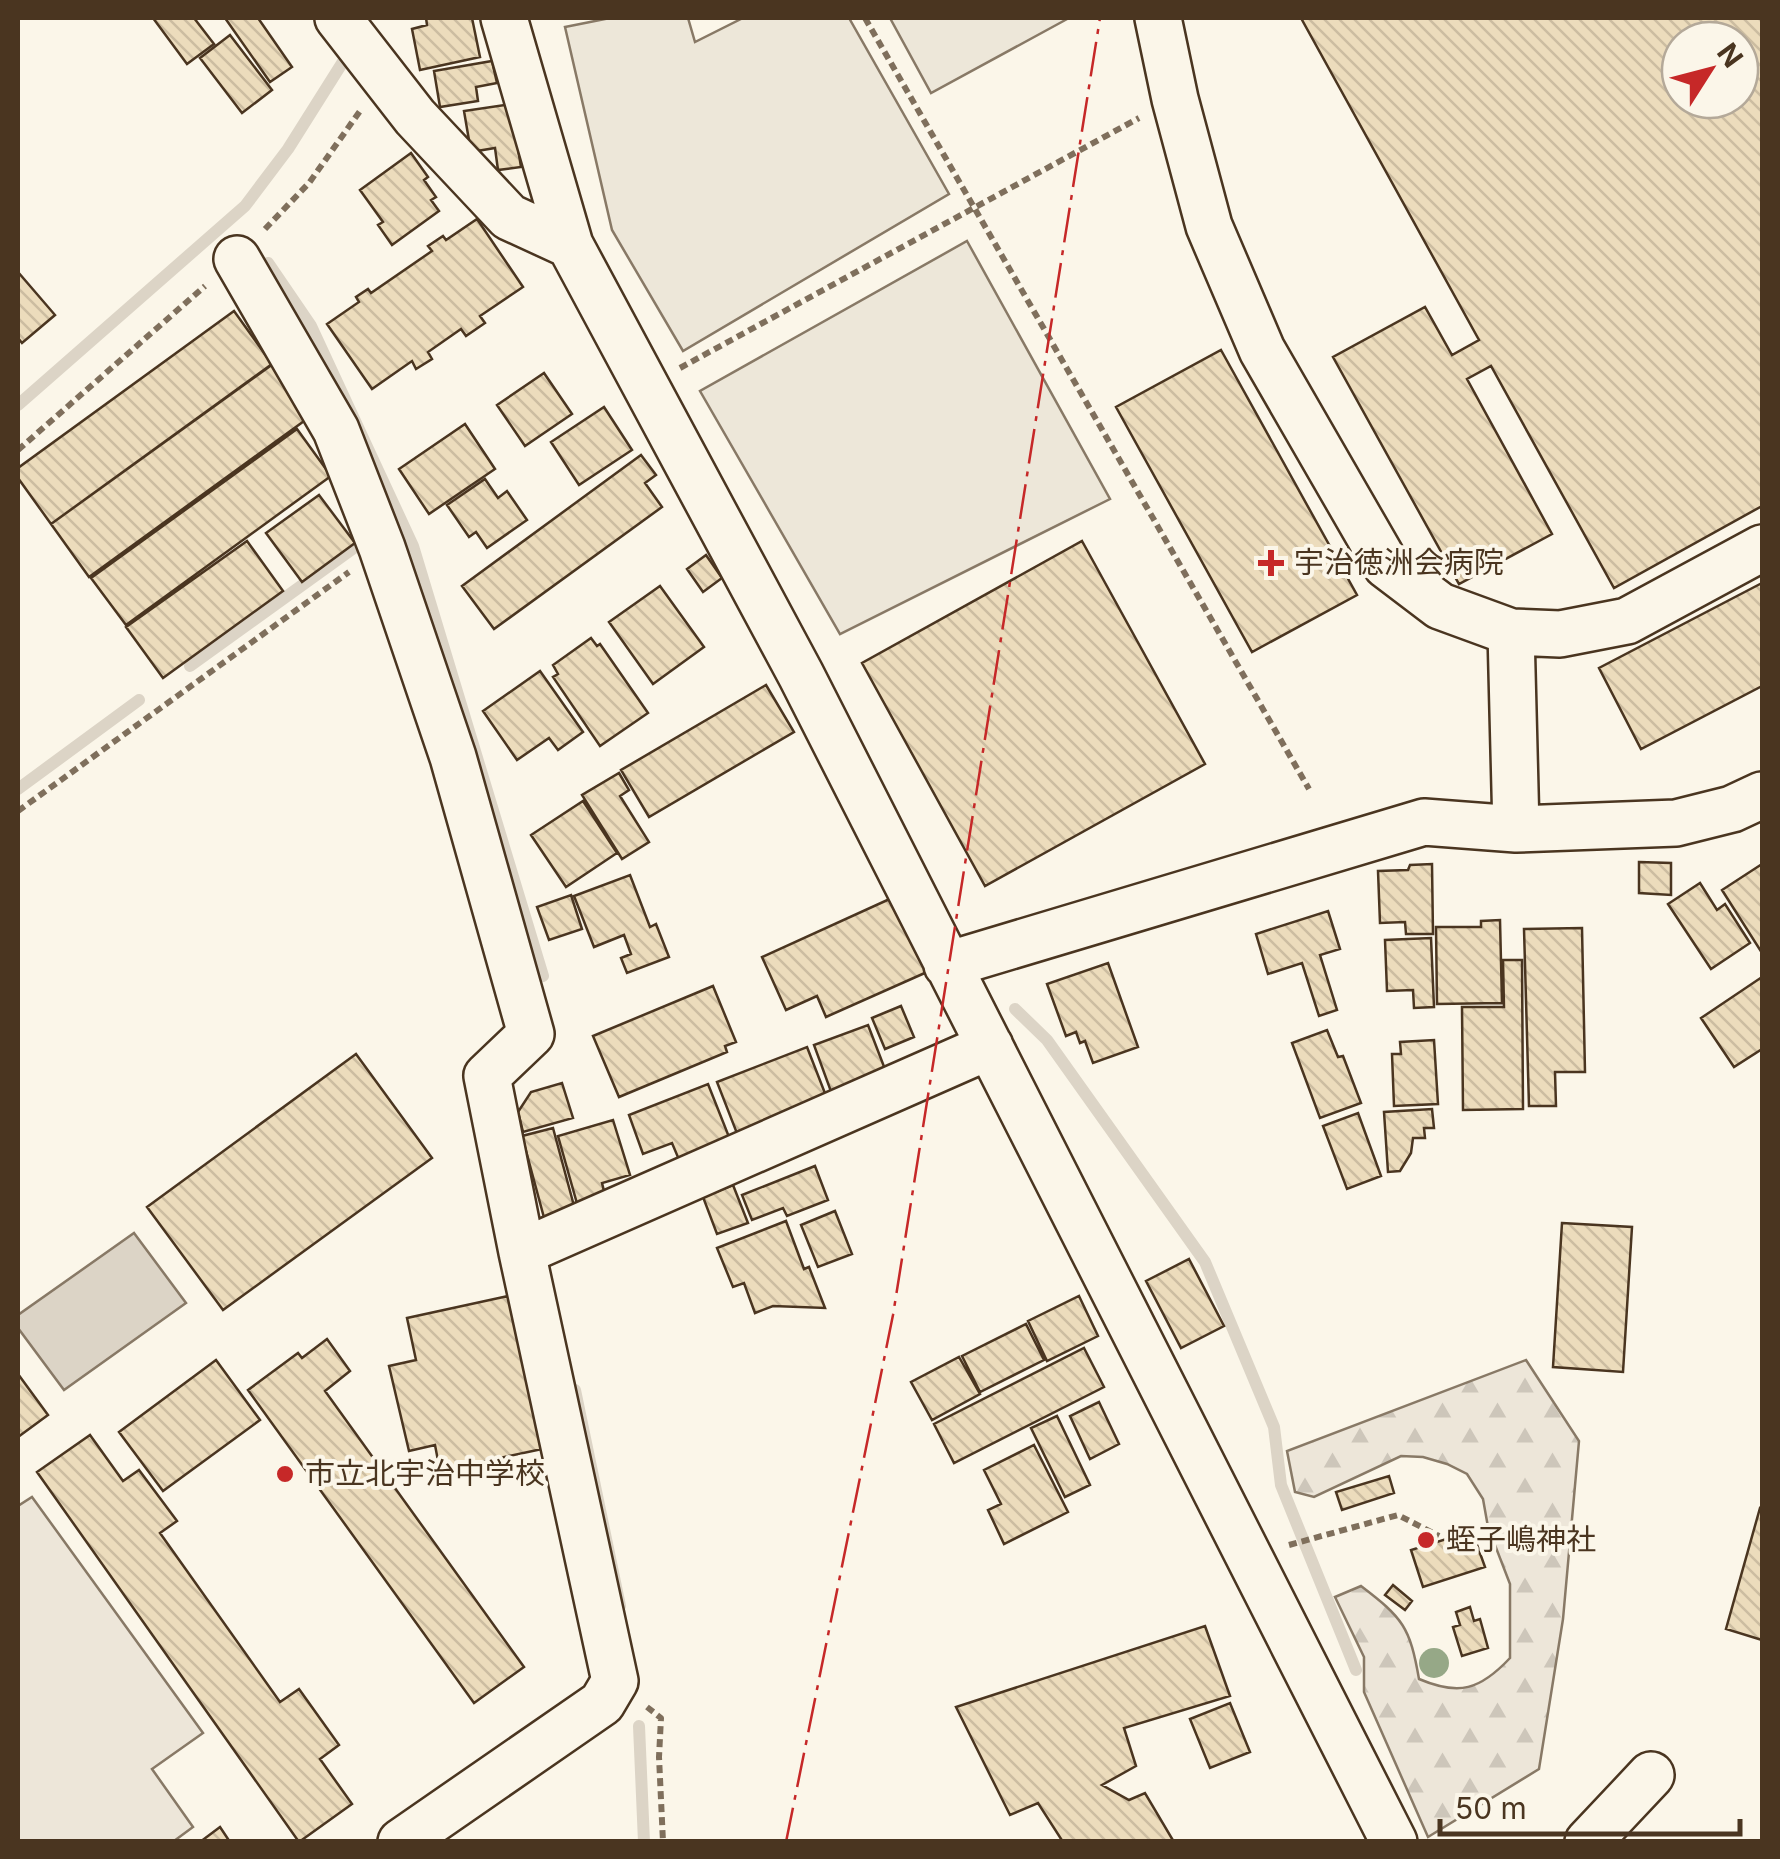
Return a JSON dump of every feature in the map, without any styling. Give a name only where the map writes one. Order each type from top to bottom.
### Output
[{"type":"street","points":[[504,18],[570,245],[802,674],[1394,1842]]},
{"type":"street","points":[[1158,18],[1209,226],[1262,350],[1386,566],[1440,606],[1511,632],[1560,634],[1627,621],[1762,548]]},
{"type":"street","points":[[342,23],[414,117],[508,217],[570,245]]},
{"type":"street","points":[[237,258],[336,430],[382,548],[452,757],[530,1034],[487,1076],[615,1681],[602,1703],[402,1842]]},
{"type":"street","points":[[1511,632],[1516,829]]},
{"type":"street","points":[[947,965],[1424,822],[1516,829],[1676,822],[1732,809],[1762,795]]},
{"type":"street","points":[[522,1252],[990,1046]]},
{"type":"street","points":[[1588,1842],[1651,1775]]},
{"type":"path","points":[[865,18],[1309,789]]},
{"type":"path","points":[[644,388],[1175,99]]},
{"type":"path","points":[[18,811],[382,548]]},
{"type":"path","points":[[1294,1544],[1398,1516],[1439,1536]]},
{"type":"path","points":[[615,1681],[661,1718],[663,1842]]},
{"type":"green space","points":[[1526,1360],[1579,1441],[1563,1619],[1539,1769],[1428,1837],[1364,1692],[1364,1657],[1335,1597],[1361,1586],[1387,1607],[1408,1635],[1419,1679],[1457,1688],[1489,1677],[1510,1658],[1510,1584],[1488,1527],[1483,1499],[1467,1474],[1423,1457],[1401,1456],[1314,1497],[1295,1492],[1287,1451]]},
{"type":"green space","points":[[32,1497],[203,1733],[152,1769],[193,1827],[174,1841],[18,1841],[18,1506]]},
{"type":"shaded area","points":[[610,18],[688,18],[695,42],[743,18],[849,18],[949,194],[683,351],[612,230],[565,27]]},
{"type":"shaded area","points":[[890,18],[1069,18],[931,93]]},
{"type":"shaded area","points":[[967,241],[1110,499],[840,634],[700,391]]},
{"type":"shaded area","points":[[134,1233],[186,1303],[64,1390],[18,1328],[18,1315]]},
{"type":"building","points":[[153,18],[194,18],[214,44],[187,64]]},
{"type":"building","points":[[225,18],[258,18],[292,67],[270,82]]},
{"type":"building","points":[[426,18],[472,18],[480,57],[420,70],[412,29],[427,25]]},
{"type":"building","name":"宇治徳洲会病院","points":[[1301,18],[1762,18],[1762,506],[1614,588],[1491,366],[1467,379],[1552,534],[1459,584],[1333,357],[1425,307],[1452,355],[1479,340]]},
{"type":"building","points":[[230,35],[272,90],[242,113],[200,58]]},
{"type":"building","points":[[492,61],[497,83],[476,87],[478,101],[440,107],[434,71]]},
{"type":"building","points":[[511,104],[521,167],[498,170],[495,148],[471,152],[464,111]]},
{"type":"building","points":[[411,153],[428,177],[424,180],[436,197],[431,200],[439,211],[392,245],[378,225],[383,222],[360,190]]},
{"type":"building","points":[[477,219],[523,287],[480,316],[485,323],[466,336],[461,329],[428,352],[432,359],[416,369],[412,361],[372,389],[327,324],[359,302],[356,297],[368,289],[371,293],[432,251],[428,246],[443,236],[446,240]]},
{"type":"building","points":[[18,272],[55,315],[22,343],[18,338]]},
{"type":"building","points":[[234,311],[272,364],[51,524],[18,478],[18,468]]},
{"type":"building","points":[[1221,350],[1357,595],[1252,652],[1116,407]]},
{"type":"building","points":[[273,364],[311,416],[89,577],[51,524]]},
{"type":"building","points":[[544,373],[572,414],[525,446],[497,405]]},
{"type":"building","points":[[604,407],[632,450],[579,485],[551,442]]},
{"type":"building","points":[[465,424],[495,469],[429,514],[399,469]]},
{"type":"building","points":[[297,429],[331,476],[126,625],[91,578]]},
{"type":"building","points":[[641,455],[656,475],[645,483],[662,507],[494,629],[462,586]]},
{"type":"building","points":[[485,479],[498,498],[507,491],[527,520],[487,548],[476,532],[469,537],[447,505]]},
{"type":"building","points":[[319,495],[355,543],[302,582],[266,533]]},
{"type":"building","points":[[247,541],[283,591],[163,678],[126,627]]},
{"type":"building","points":[[1082,541],[1205,764],[985,886],[862,663]]},
{"type":"building","points":[[706,555],[722,578],[703,592],[687,569]]},
{"type":"building","points":[[1762,583],[1762,686],[1641,749],[1599,668]]},
{"type":"building","points":[[660,586],[704,647],[653,684],[609,622]]},
{"type":"building","points":[[591,638],[597,646],[600,644],[648,713],[600,746],[553,677],[558,674],[553,665]]},
{"type":"building","points":[[540,671],[583,732],[558,750],[549,738],[517,760],[483,711]]},
{"type":"building","points":[[766,685],[794,732],[649,817],[621,770]]},
{"type":"building","points":[[619,773],[629,790],[620,796],[649,842],[622,859],[582,795]]},
{"type":"building","points":[[583,801],[617,853],[566,887],[531,835]]},
{"type":"building","points":[[1639,862],[1671,863],[1671,895],[1639,893]]},
{"type":"building","points":[[1432,864],[1433,934],[1406,934],[1405,922],[1380,923],[1378,871]]},
{"type":"building","points":[[1762,864],[1762,953],[1722,890]]},
{"type":"building","points":[[630,875],[650,927],[656,924],[669,957],[627,973],[621,958],[631,954],[624,935],[594,947],[574,896]]},
{"type":"building","points":[[1700,883],[1717,910],[1725,904],[1750,943],[1711,969],[1668,904]]},
{"type":"building","points":[[571,895],[582,929],[549,940],[537,907]]},
{"type":"building","points":[[894,897],[927,972],[826,1017],[817,996],[786,1010],[762,957]]},
{"type":"building","points":[[1328,911],[1340,949],[1320,955],[1337,1010],[1319,1016],[1302,963],[1268,974],[1256,934]]},
{"type":"building","points":[[1500,920],[1502,1003],[1437,1004],[1436,927],[1481,927],[1481,921]]},
{"type":"building","points":[[1582,928],[1585,1072],[1555,1072],[1556,1106],[1529,1106],[1524,929]]},
{"type":"building","points":[[1431,938],[1434,1007],[1414,1008],[1413,990],[1387,991],[1385,940]]},
{"type":"building","points":[[1503,960],[1522,960],[1523,1109],[1463,1110],[1462,1007],[1504,1007]]},
{"type":"building","points":[[1108,963],[1138,1047],[1093,1063],[1085,1041],[1080,1043],[1076,1032],[1066,1036],[1047,984]]},
{"type":"building","points":[[1762,977],[1762,1049],[1734,1067],[1701,1018]]},
{"type":"building","points":[[713,986],[736,1042],[725,1046],[727,1052],[619,1097],[593,1036]]},
{"type":"building","points":[[901,1006],[914,1037],[885,1049],[872,1018]]},
{"type":"building","points":[[868,1025],[888,1077],[833,1097],[814,1045]]},
{"type":"building","points":[[1327,1030],[1338,1057],[1343,1056],[1361,1103],[1320,1118],[1292,1043]]},
{"type":"building","points":[[1434,1040],[1438,1104],[1394,1106],[1392,1054],[1401,1054],[1400,1042]]},
{"type":"building","points":[[807,1047],[828,1101],[738,1136],[717,1082]]},
{"type":"building","points":[[356,1054],[432,1158],[223,1310],[147,1207]]},
{"type":"building","points":[[562,1083],[573,1118],[523,1132],[518,1112],[531,1092]]},
{"type":"building","points":[[708,1084],[731,1142],[680,1162],[672,1143],[643,1154],[629,1115]]},
{"type":"building","points":[[1432,1109],[1434,1128],[1424,1128],[1425,1138],[1413,1138],[1411,1153],[1400,1171],[1388,1172],[1384,1112]]},
{"type":"building","points":[[1358,1113],[1381,1176],[1347,1189],[1323,1126]]},
{"type":"building","points":[[613,1120],[630,1175],[602,1183],[606,1199],[578,1207],[558,1136]]},
{"type":"building","points":[[553,1128],[577,1217],[546,1225],[522,1136]]},
{"type":"building","points":[[815,1166],[828,1200],[787,1216],[783,1208],[752,1220],[742,1195]]},
{"type":"building","points":[[733,1185],[748,1223],[717,1234],[703,1197]]},
{"type":"building","points":[[835,1211],[852,1254],[818,1267],[801,1225]]},
{"type":"building","points":[[786,1221],[804,1269],[809,1267],[825,1308],[773,1306],[755,1313],[744,1283],[733,1287],[717,1248]]},
{"type":"building","points":[[1562,1223],[1632,1227],[1623,1372],[1553,1367]]},
{"type":"building","points":[[1189,1259],[1224,1326],[1181,1348],[1146,1281]]},
{"type":"building","points":[[508,1296],[542,1449],[440,1471],[435,1445],[409,1451],[389,1366],[416,1360],[407,1318]]},
{"type":"building","points":[[1079,1296],[1098,1336],[1047,1361],[1028,1321]]},
{"type":"building","points":[[1026,1324],[1044,1360],[980,1392],[962,1356]]},
{"type":"building","points":[[327,1339],[350,1371],[325,1391],[524,1667],[474,1703],[248,1390],[298,1353],[302,1358]]},
{"type":"building","points":[[1084,1348],[1104,1387],[954,1463],[934,1424]]},
{"type":"building","points":[[959,1357],[980,1394],[932,1420],[911,1382]]},
{"type":"building","points":[[216,1360],[260,1420],[163,1491],[119,1432]]},
{"type":"building","points":[[18,1374],[48,1415],[18,1437]]},
{"type":"building","points":[[1099,1402],[1119,1444],[1090,1459],[1070,1416]]},
{"type":"building","points":[[1057,1416],[1090,1485],[1065,1497],[1031,1428]]},
{"type":"building","points":[[90,1435],[123,1481],[139,1470],[177,1521],[160,1533],[280,1702],[299,1689],[339,1745],[320,1759],[352,1804],[299,1842],[37,1472]]},
{"type":"building","points":[[1034,1445],[1068,1512],[1004,1544],[988,1510],[1001,1504],[984,1470]]},
{"type":"building","points":[[1389,1476],[1394,1493],[1342,1510],[1336,1492]]},
{"type":"building","points":[[1762,1509],[1762,1640],[1726,1629]]},
{"type":"building","points":[[1472,1531],[1485,1567],[1423,1587],[1411,1550]]},
{"type":"building","points":[[1393,1585],[1412,1601],[1405,1610],[1385,1595]]},
{"type":"building","points":[[1470,1607],[1474,1621],[1480,1619],[1488,1648],[1462,1656],[1453,1627],[1460,1625],[1456,1612]]},
{"type":"building","points":[[1205,1626],[1230,1696],[1124,1728],[1136,1766],[1102,1785],[1129,1800],[1145,1793],[1174,1842],[1063,1842],[1038,1803],[1010,1815],[956,1707]]},
{"type":"building","points":[[1230,1703],[1250,1752],[1210,1768],[1190,1719]]},
{"type":"building","points":[[220,1827],[230,1842],[200,1842]]},
{"type":"waterway","points":[[18,405],[245,206],[288,149],[351,49]]},
{"type":"waterway","points":[[268,263],[311,326],[413,546],[543,976]]},
{"type":"waterway","points":[[190,666],[358,545]]},
{"type":"waterway","points":[[18,789],[139,700]]},
{"type":"waterway","points":[[1015,1009],[1047,1040],[1205,1262],[1274,1427],[1281,1485],[1356,1670]]},
{"type":"waterway","points":[[575,1390],[620,1606]]},
{"type":"waterway","points":[[639,1726],[644,1842]]},
{"type":"power","points":[[786,1842],[893,1315],[1100,18]]},
{"type":"place","name":"宇治徳洲会病院","points":[[1271,563]]},
{"type":"place","name":"市立北宇治中学校","points":[[285,1474]]},
{"type":"place","name":"蛭子嶋神社","points":[[1426,1540]]}]
